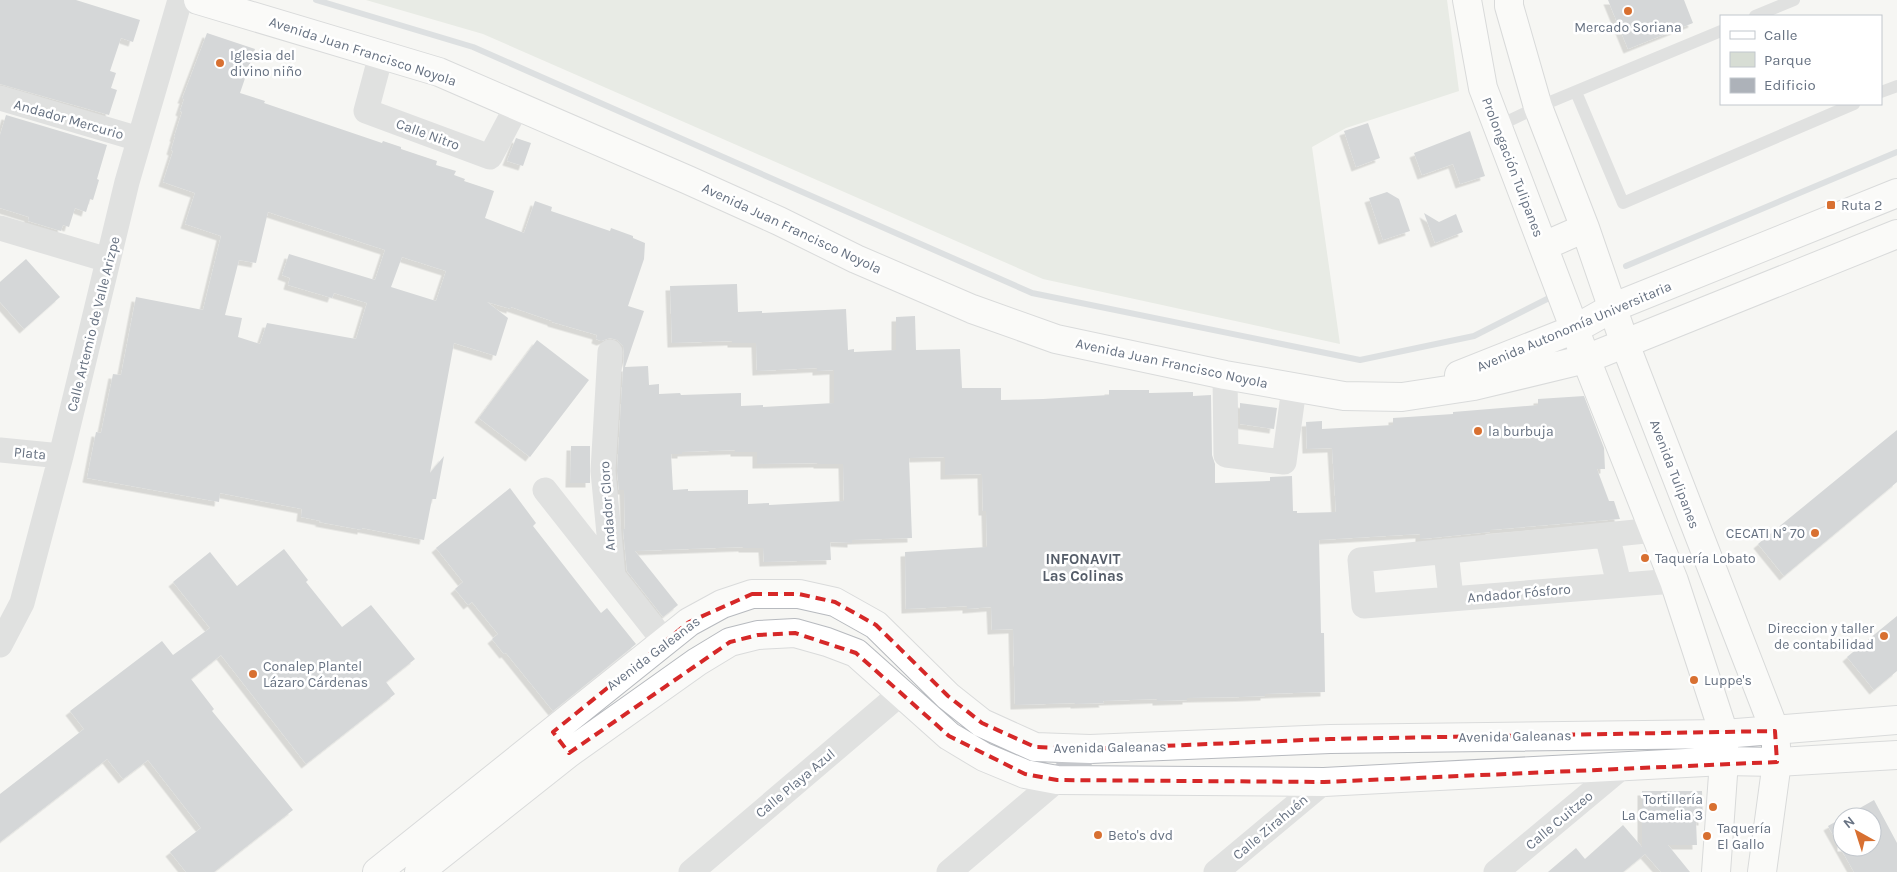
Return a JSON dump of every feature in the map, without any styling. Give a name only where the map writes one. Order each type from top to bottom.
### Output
[{"type":"street","name":"Calle Artemio de Valle Arizpe","points":[[0,645],[22,603],[61,456],[139,139],[180,0]]},
{"type":"street","name":"Avenida Juan Francisco Noyola","points":[[198,0],[439,72],[770,217],[856,259],[972,309],[1056,339],[1294,388],[1344,396],[1402,397]]},
{"type":"street","name":"Prolongación Tulipanes","points":[[1467,0],[1482,88],[1575,329]]},
{"type":"street","points":[[1509,0],[1509,6],[1538,107],[1614,307]]},
{"type":"street","name":"Calle Nitro","points":[[382,55],[366,111],[490,157],[518,106]]},
{"type":"street","name":"Andador Mercurio","points":[[0,98],[139,139]]},
{"type":"street","name":"Avenida Autonomía Universitaria","points":[[1402,397],[1575,329],[1614,307],[1897,192]]},
{"type":"street","points":[[0,228],[108,260]]},
{"type":"street","points":[[1544,246],[1585,228]]},
{"type":"street","name":"Avenida Autonomía Universitaria","points":[[1402,397],[1474,386],[1586,359],[1897,234]]},
{"type":"street","name":"Avenida Tulipanes","points":[[1614,307],[1625,344],[1774,731],[1777,762],[1762,872]]},
{"type":"street","points":[[1575,329],[1674,580],[1724,734],[1724,761],[1716,872]]},
{"type":"street","name":"Andador Cloro","points":[[610,352],[603,471],[613,576]]},
{"type":"street","points":[[1225,375],[1226,455],[1284,462],[1294,388]]},
{"type":"street","name":"Plata","points":[[0,450],[61,456]]},
{"type":"street","points":[[545,490],[664,641]]},
{"type":"street","points":[[1450,598],[1446,552],[1655,530]]},
{"type":"street","points":[[1607,535],[1619,584]]},
{"type":"street","name":"Andador Fósforo","points":[[1446,552],[1360,560],[1364,606],[1674,580]]},
{"type":"street","name":"Avenida Galeanas","points":[[419,872],[561,742],[664,641],[689,622],[722,604],[752,594],[800,594],[835,602],[876,625],[948,696],[982,723],[1035,747],[1090,749],[1330,739],[1724,734],[1897,720]]},
{"type":"street","name":"Avenida Galeanas","points":[[378,872],[561,742],[730,642],[758,635],[795,633],[856,653],[949,736],[984,757],[1026,774],[1057,780],[1324,782],[1724,761],[1777,762],[1897,755]]},
{"type":"street","name":"Calle Playa Azul","points":[[690,872],[900,694]]},
{"type":"street","points":[[949,872],[1057,780],[1090,749]]},
{"type":"street","name":"Calle Cuitzeo","points":[[1496,872],[1622,767]]},
{"type":"street","name":"Calle Zirahuén","points":[[1216,872],[1324,782]]},
{"type":"lane","points":[[1757,15],[1794,0]]},
{"type":"lane","points":[[1498,126],[1538,107],[1720,31]]},
{"type":"lane","points":[[1882,92],[1897,86]]},
{"type":"lane","points":[[1576,92],[1623,203],[1852,105]]},
{"type":"highlighted area","points":[[752,594],[799,594],[835,602],[876,625],[948,696],[982,723],[1035,747],[1090,749],[1330,739],[1775,731],[1777,762],[1324,782],[1057,780],[1025,774],[949,736],[856,653],[795,633],[758,635],[730,642],[569,753],[553,732],[689,622]]},
{"type":"green space","points":[[366,0],[1447,0],[1459,91],[1346,128],[1312,147],[1340,344],[1043,279],[483,34]]},
{"type":"building","points":[[0,0],[76,0],[140,20],[133,42],[121,38],[110,71],[116,73],[111,88],[117,90],[109,115],[0,84]]},
{"type":"building","points":[[1608,0],[1684,0],[1693,23],[1628,49]]},
{"type":"building","points":[[207,33],[255,49],[240,93],[265,101],[264,103],[382,143],[383,141],[401,147],[401,149],[437,161],[436,165],[456,171],[454,175],[465,179],[464,181],[494,191],[485,218],[524,233],[535,201],[552,207],[551,211],[610,231],[611,228],[633,236],[633,238],[645,243],[644,259],[628,306],[644,311],[625,367],[648,366],[649,385],[659,384],[659,394],[741,393],[741,406],[763,405],[763,407],[834,403],[834,370],[817,371],[817,368],[757,371],[756,343],[732,343],[732,341],[672,343],[670,286],[737,284],[738,312],[762,311],[762,313],[846,309],[848,350],[854,349],[854,352],[896,350],[896,317],[915,316],[916,350],[960,349],[962,388],[1001,388],[1001,400],[1109,395],[1109,390],[1149,390],[1149,393],[1193,392],[1193,396],[1211,395],[1212,455],[1215,464],[1215,483],[1270,481],[1270,477],[1292,476],[1293,511],[1297,511],[1297,513],[1336,512],[1332,448],[1307,449],[1306,422],[1322,421],[1322,429],[1393,425],[1393,418],[1538,405],[1538,399],[1584,396],[1604,448],[1605,469],[1597,469],[1609,501],[1614,501],[1620,519],[1490,530],[1490,532],[1420,539],[1420,534],[1319,540],[1321,633],[1324,633],[1325,692],[1187,698],[1187,700],[1157,701],[1157,699],[1103,701],[1104,703],[1015,705],[1013,629],[992,630],[991,607],[967,609],[967,606],[906,609],[905,552],[987,547],[986,511],[983,511],[982,474],[945,475],[945,457],[909,458],[912,538],[852,540],[852,543],[830,542],[831,560],[764,562],[763,548],[743,547],[635,551],[678,605],[663,617],[627,571],[623,529],[625,529],[624,490],[619,490],[617,471],[623,346],[617,340],[610,338],[601,341],[596,339],[597,335],[552,322],[511,307],[511,309],[487,302],[508,318],[496,356],[454,343],[430,473],[444,456],[436,499],[432,499],[424,540],[319,522],[321,521],[301,517],[302,509],[220,493],[219,502],[87,478],[96,432],[101,433],[113,374],[121,375],[136,297],[203,310],[221,236],[185,224],[195,193],[163,182],[173,151],[171,150],[174,137],[182,112],[180,111],[184,99],[182,99]],"holes":[[[268,212],[385,250],[375,280],[289,254],[282,275],[290,278],[288,285],[332,298],[334,293],[367,303],[356,339],[267,323],[260,344],[238,337],[242,318],[225,315],[239,260],[256,263]],[[402,257],[446,271],[436,301],[391,287]],[[735,450],[735,452],[757,452],[757,464],[843,464],[844,501],[769,505],[769,503],[748,504],[748,490],[673,490],[671,454],[682,454],[682,452]]]},
{"type":"building","points":[[6,115],[107,145],[93,200],[90,199],[86,212],[75,208],[69,227],[63,225],[61,231],[28,221],[29,217],[0,208],[0,135]]},
{"type":"building","points":[[1368,123],[1380,158],[1356,167],[1344,131]]},
{"type":"building","points":[[1470,131],[1485,176],[1460,184],[1453,164],[1422,175],[1414,153]]},
{"type":"building","points":[[516,138],[531,143],[523,166],[507,161]]},
{"type":"building","points":[[1387,192],[1399,199],[1410,231],[1383,240],[1369,198]]},
{"type":"building","points":[[1424,213],[1439,222],[1456,214],[1463,232],[1435,243]]},
{"type":"building","points":[[26,259],[60,297],[24,329],[0,302],[0,282]]},
{"type":"building","points":[[537,340],[589,380],[530,457],[479,418]]},
{"type":"building","points":[[1240,403],[1277,408],[1274,429],[1240,424]]},
{"type":"building","points":[[1897,430],[1897,482],[1784,576],[1758,544]]},
{"type":"building","points":[[571,446],[590,446],[590,483],[570,483]]},
{"type":"building","points":[[510,488],[536,523],[533,526],[601,613],[607,608],[636,644],[553,711],[506,653],[504,654],[492,639],[498,634],[472,602],[468,605],[455,589],[463,582],[436,548]]},
{"type":"building","points":[[284,549],[308,580],[306,582],[342,627],[371,605],[415,659],[386,682],[395,694],[306,764],[221,655],[191,679],[214,709],[212,711],[293,810],[214,872],[186,872],[170,852],[201,828],[148,760],[123,779],[107,759],[0,842],[0,794],[84,729],[70,711],[162,641],[173,655],[210,628],[173,582],[210,552],[237,586]]},
{"type":"building","name":"Direccion y taller de contabilidad","points":[[1897,616],[1897,671],[1874,690],[1847,657]]},
{"type":"building","points":[[1642,791],[1702,791],[1703,821],[1696,821],[1697,845],[1668,845],[1690,872],[1661,872],[1645,854],[1623,872],[1548,872],[1576,848],[1585,859],[1623,825],[1642,847]]},
{"type":"building","points":[[1874,800],[1878,807],[1862,807]]},
{"type":"building","points":[[1882,815],[1897,843],[1897,872],[1854,872],[1846,857],[1882,857]]},
{"type":"building","points":[[1832,824],[1832,833],[1828,826]]},
{"type":"waterway","points":[[316,0],[473,47],[1032,293],[1360,360],[1474,336],[1555,295]]},
{"type":"waterway","points":[[1626,266],[1897,152]]},
{"type":"place","name":"Mercado Soriana","points":[[1628,11]]},
{"type":"place","name":"Iglesia del divino niño","points":[[220,63]]},
{"type":"place","name":"Ruta 2","points":[[1831,205]]},
{"type":"place","name":"la burbuja","points":[[1478,431]]},
{"type":"place","name":"CECATI N° 70","points":[[1815,533]]},
{"type":"place","name":"Taquería Lobato","points":[[1645,558]]},
{"type":"place","name":"Direccion y taller de contabilidad","points":[[1884,636]]},
{"type":"place","name":"Conalep Plantel Lázaro Cárdenas","points":[[253,674]]},
{"type":"place","name":"Luppe's","points":[[1694,680]]},
{"type":"place","name":"Tortillería La Camelia 3","points":[[1713,807]]},
{"type":"place","name":"Beto's dvd","points":[[1098,835]]},
{"type":"place","name":"Taquería El Gallo","points":[[1707,836]]},
{"type":"district","name":"INFONAVIT Las Colinas","points":[[1083,568]]}]
